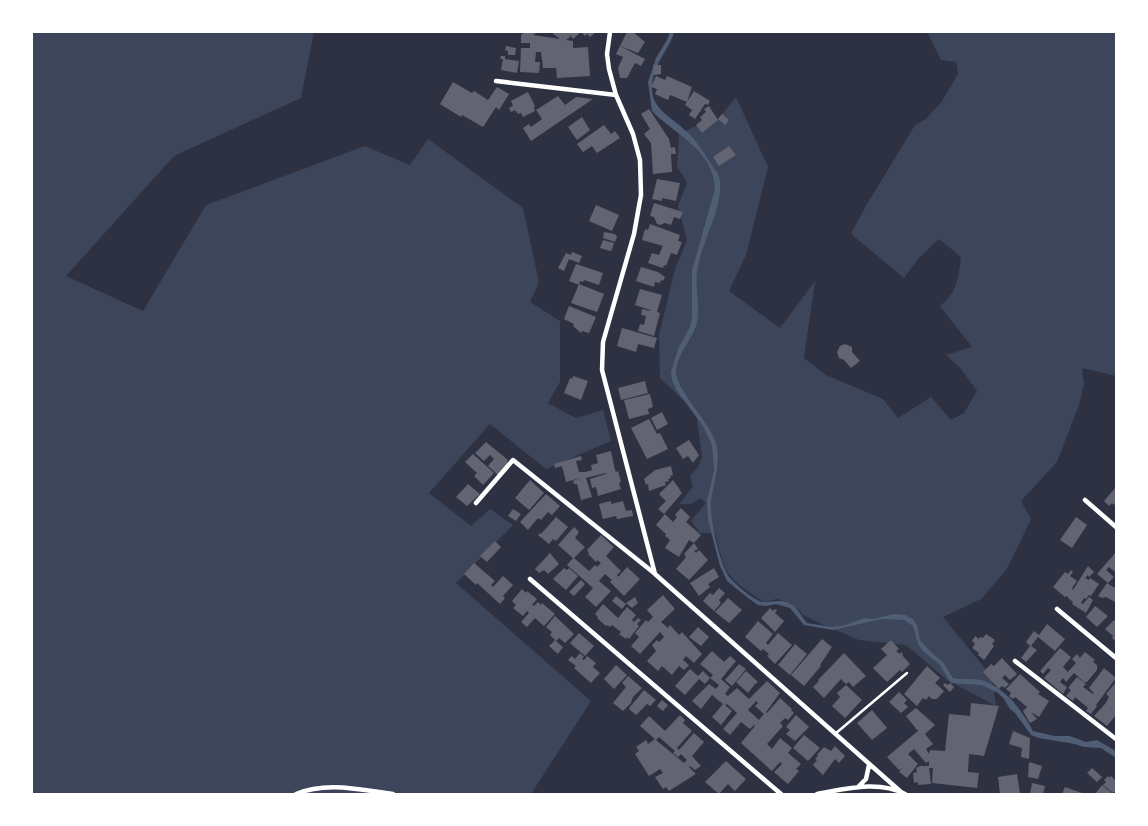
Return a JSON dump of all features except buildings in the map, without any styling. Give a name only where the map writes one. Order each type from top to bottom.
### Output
[{"type":"street","points":[[610,32],[608,61],[640,160],[641,195],[634,234],[603,342],[602,370],[655,574]]},
{"type":"street","points":[[496,81],[617,95]]},
{"type":"street","points":[[476,503],[513,460],[655,574],[903,793]]},
{"type":"street","points":[[1085,500],[1116,527]]},
{"type":"street","points":[[530,579],[781,794]]},
{"type":"street","points":[[1057,609],[1116,659]]},
{"type":"street","points":[[1015,661],[1116,739]]},
{"type":"street","points":[[858,787],[866,779],[869,764]]},
{"type":"street","points":[[296,794],[307,789],[335,786],[393,794]]},
{"type":"street","points":[[817,794],[858,787],[879,787],[903,793]]},
{"type":"lane","points":[[835,734],[907,673]]},
{"type":"shaded area","points":[[32,32],[314,32],[301,98],[174,156],[66,276],[143,311],[206,205],[365,146],[410,165],[428,139],[523,208],[539,282],[530,302],[560,321],[560,382],[548,403],[576,418],[603,410],[611,441],[546,469],[490,424],[429,493],[471,526],[490,509],[513,525],[456,583],[591,701],[531,794],[32,794]]},
{"type":"shaded area","points":[[670,32],[674,32],[657,66],[652,94],[659,107],[695,141],[718,173],[720,181],[715,215],[697,273],[696,326],[679,358],[676,370],[680,386],[716,443],[717,465],[711,501],[712,518],[726,572],[746,592],[760,601],[789,603],[807,623],[831,627],[865,618],[905,615],[913,619],[920,640],[943,662],[953,678],[981,680],[998,688],[1018,707],[1033,731],[1054,736],[1070,736],[1086,742],[1097,740],[1116,751],[1116,758],[1101,748],[1084,747],[1031,735],[998,693],[982,685],[951,683],[939,664],[918,644],[913,626],[904,620],[882,619],[833,630],[804,625],[790,608],[776,604],[758,605],[727,581],[720,566],[708,520],[707,501],[714,470],[712,445],[703,426],[677,391],[671,372],[678,349],[690,327],[692,270],[715,189],[713,175],[701,154],[652,111],[648,82],[656,58]]},
{"type":"shaded area","points":[[927,32],[1116,32],[1116,376],[1082,368],[1084,384],[1079,405],[1057,462],[1021,501],[1031,519],[1007,569],[981,599],[943,617],[992,677],[996,706],[947,680],[906,645],[859,640],[803,615],[790,603],[777,599],[764,602],[735,581],[724,564],[715,533],[700,533],[691,521],[706,503],[701,498],[691,504],[679,504],[693,487],[690,476],[702,457],[696,412],[660,378],[659,335],[675,269],[687,240],[678,206],[687,182],[677,167],[679,134],[717,120],[736,97],[768,167],[746,255],[729,291],[780,328],[815,281],[804,358],[826,375],[883,399],[898,418],[931,397],[951,420],[964,413],[977,391],[961,369],[946,355],[972,347],[940,306],[954,289],[961,257],[939,239],[918,259],[904,278],[851,234],[915,125],[926,119],[942,101],[958,74],[956,62],[941,60]]}]
